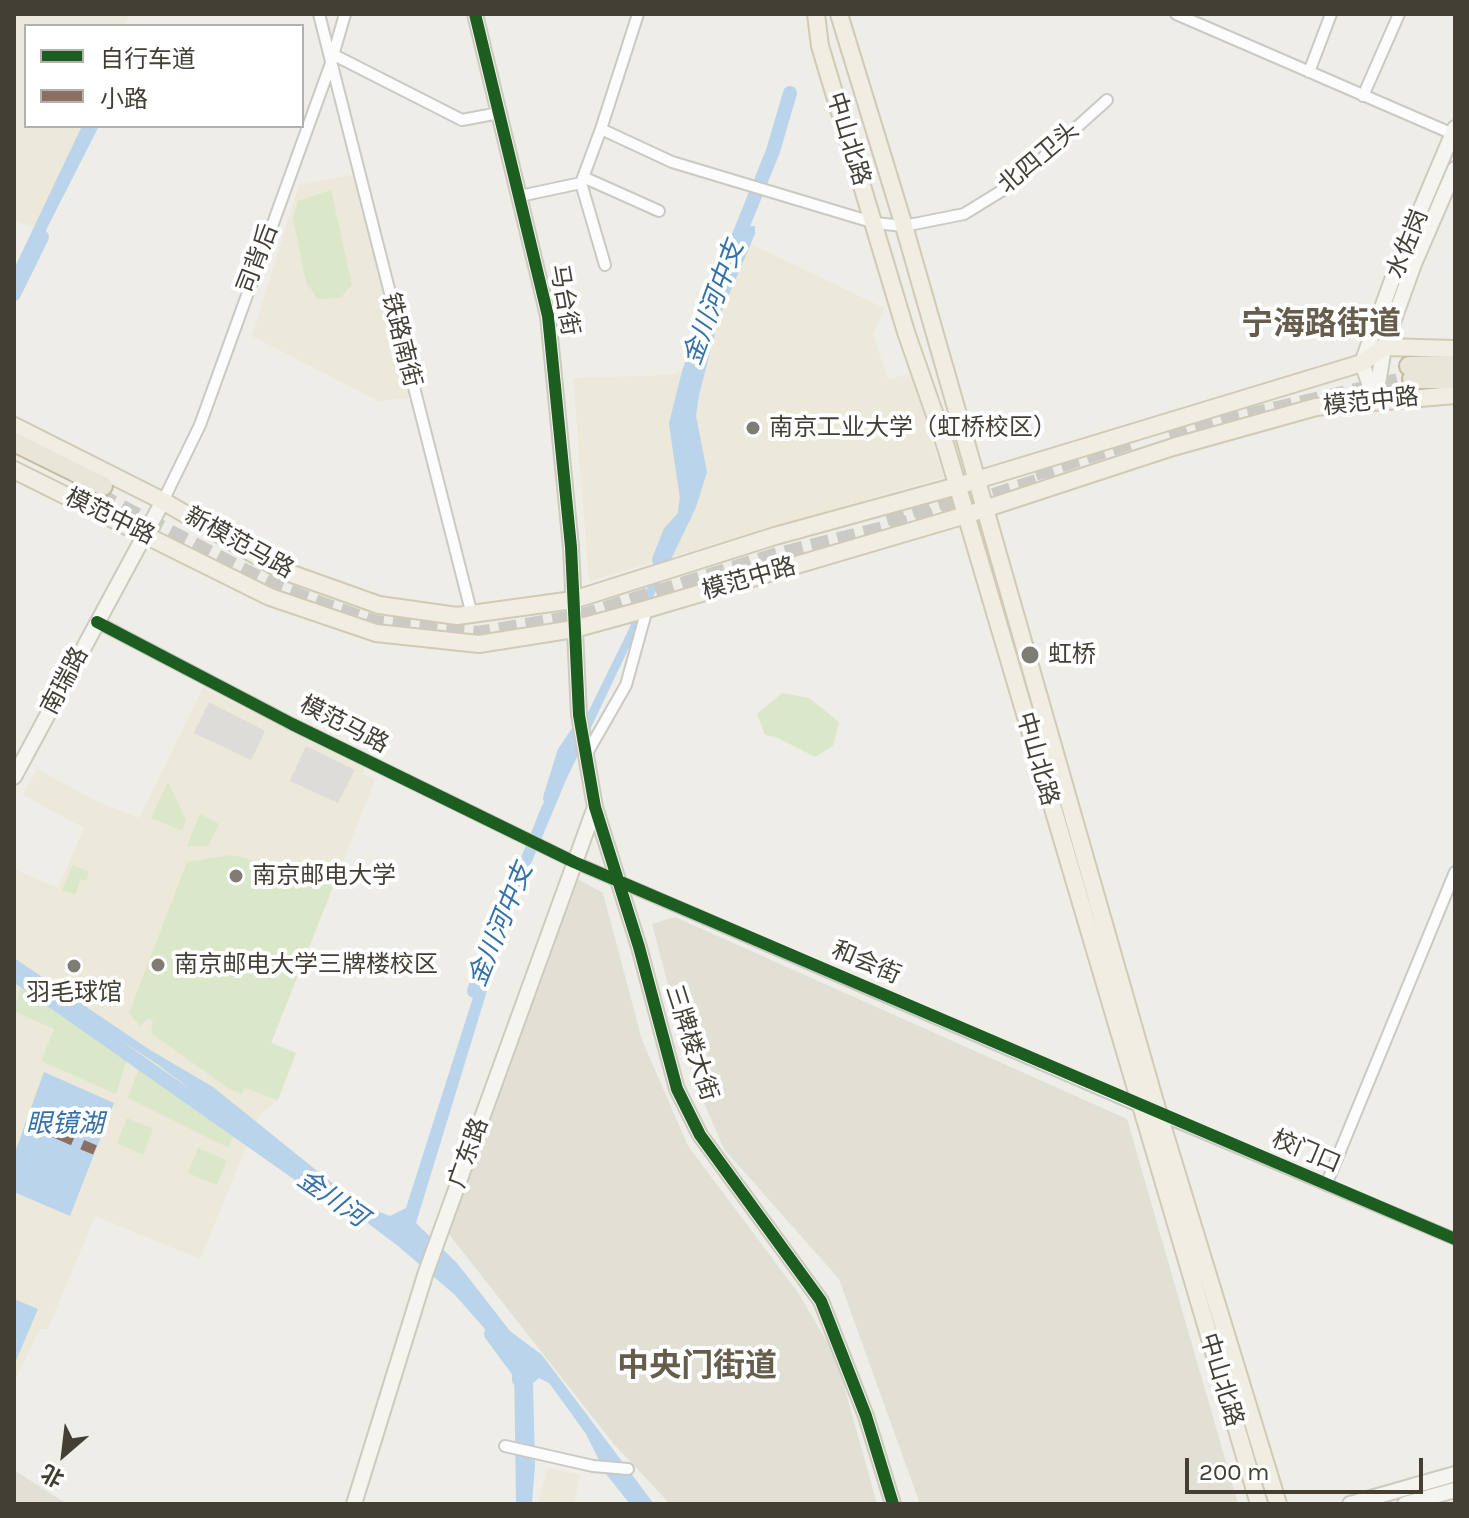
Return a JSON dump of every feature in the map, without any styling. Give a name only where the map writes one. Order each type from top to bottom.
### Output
[{"type":"highway","points":[[1455,365],[1410,372],[1455,379]]},
{"type":"highway","points":[[14,442],[100,491],[14,456]]},
{"type":"main road","name":"中山北路","points":[[816,14],[820,46],[966,515],[1259,1504]]},
{"type":"main road","name":"中山北路","points":[[839,14],[904,226],[1159,1115],[1278,1504]]},
{"type":"main road","name":"模范中路","points":[[573,600],[775,536],[957,486],[1362,363],[1384,347],[1455,349]]},
{"type":"main road","name":"模范中路","points":[[14,470],[270,597],[376,633],[479,644],[574,629],[647,609],[966,515],[1240,427],[1316,407],[1455,395]]},
{"type":"main road","name":"新模范马路","points":[[14,426],[163,501],[295,575],[379,605],[442,615],[472,615],[573,600]]},
{"type":"street","name":"铁路南街","points":[[319,14],[472,615]]},
{"type":"street","name":"司背后","points":[[163,501],[200,425],[332,60],[345,14]]},
{"type":"street","name":"马台街","points":[[475,14],[548,316],[573,600]]},
{"type":"street","points":[[605,265],[582,180],[638,14]]},
{"type":"street","points":[[1176,14],[1363,96],[1454,131]]},
{"type":"street","points":[[1309,72],[1331,14]]},
{"type":"street","points":[[1363,96],[1399,14]]},
{"type":"street","points":[[332,60],[462,120],[499,113]]},
{"type":"street","name":"北四卫头","points":[[601,129],[672,162],[875,223],[904,226],[964,214],[1016,182],[1107,100]]},
{"type":"street","name":"水佐岗","points":[[1362,363],[1400,258],[1454,131]]},
{"type":"street","name":"水佐岗","points":[[1375,400],[1384,347],[1414,264],[1455,169]]},
{"type":"street","points":[[520,196],[582,180],[659,211]]},
{"type":"street","points":[[1362,363],[1375,400]]},
{"type":"street","name":"南瑞路","points":[[14,777],[163,501]]},
{"type":"street","name":"三牌楼大街","points":[[573,600],[579,715],[595,807],[677,1089],[700,1135],[821,1301],[866,1416],[893,1504]]},
{"type":"street","points":[[586,755],[626,685],[647,609]]},
{"type":"street","name":"模范马路","points":[[97,622],[574,862]]},
{"type":"street","name":"广东路","points":[[354,1504],[426,1272],[595,807]]},
{"type":"street","name":"和会街","points":[[574,862],[1139,1107]]},
{"type":"street","points":[[1326,1185],[1455,872]]},
{"type":"street","name":"校门口","points":[[1139,1107],[1455,1239]]},
{"type":"street","points":[[505,1446],[593,1466],[628,1469]]},
{"type":"street","points":[[1350,1504],[1455,1474]]},
{"type":"street","points":[[1405,1504],[1455,1490]]},
{"type":"shaded area","points":[[14,14],[129,14],[125,24],[24,24],[24,128],[82,128],[35,228],[14,221]]},
{"type":"shaded area","points":[[358,174],[409,398],[378,401],[252,336],[299,185]]},
{"type":"shaded area","name":"南京工业大学（虹桥校区）","points":[[749,243],[884,308],[873,335],[888,379],[910,374],[944,477],[589,581],[573,378],[672,375],[703,361]]},
{"type":"shaded area","name":"南京邮电大学三牌楼校区","points":[[203,688],[366,766],[362,774],[375,780],[271,1043],[296,1053],[278,1100],[259,1116],[200,1259],[95,1216],[48,1329],[40,1329],[14,1382],[14,869],[58,888],[84,828],[23,795],[37,769],[96,801],[139,818]]},
{"type":"shaded area","points":[[209,702],[265,731],[251,760],[194,733]]},
{"type":"shaded area","points":[[306,746],[355,770],[338,803],[290,781]]},
{"type":"shaded area","points":[[576,878],[603,893],[642,1040],[688,1146],[799,1294],[836,1357],[877,1504],[670,1504],[613,1443],[448,1233]]},
{"type":"shaded area","points":[[675,917],[1127,1119],[1238,1504],[920,1504],[839,1279],[724,1149],[692,1075],[652,924]]},
{"type":"shaded area","points":[[548,1468],[580,1475],[574,1504],[538,1504]]},
{"type":"shaded area","points":[[14,1470],[67,1504],[14,1504]]},
{"type":"green space","points":[[331,190],[352,285],[340,298],[318,299],[306,282],[293,218],[298,201]]},
{"type":"green space","points":[[782,693],[809,698],[839,722],[833,746],[815,757],[776,737],[765,735],[757,714]]},
{"type":"green space","points":[[168,782],[186,820],[182,831],[151,818]]},
{"type":"green space","points":[[200,814],[219,824],[208,846],[187,846]]},
{"type":"green space","points":[[232,855],[279,867],[308,865],[337,877],[271,1043],[296,1053],[278,1100],[245,1088],[242,1094],[228,1088],[151,1033],[153,1021],[148,1018],[141,1026],[129,1013],[187,862]]},
{"type":"green space","points":[[73,865],[89,872],[86,881],[81,879],[75,895],[62,890]]},
{"type":"green space","points":[[22,982],[129,1053],[116,1094],[41,1061],[54,1029],[14,1011]]},
{"type":"green space","points":[[142,1059],[235,1131],[229,1148],[128,1098]]},
{"type":"green space","points":[[127,1118],[153,1129],[143,1155],[117,1143]]},
{"type":"green space","points":[[198,1148],[227,1160],[217,1185],[188,1173]]},
{"type":"water","points":[[81,128],[98,128],[14,293],[14,269]]},
{"type":"water","points":[[748,226],[755,226],[755,234],[719,318],[699,395],[696,416],[707,472],[696,507],[566,780],[512,909],[416,1223],[457,1263],[510,1331],[542,1355],[654,1504],[630,1504],[606,1474],[586,1434],[568,1409],[549,1383],[539,1378],[533,1383],[535,1465],[532,1503],[516,1504],[514,1362],[455,1295],[398,1246],[157,1064],[14,971],[14,958],[150,1050],[213,1087],[357,1203],[390,1216],[406,1208],[504,900],[541,808],[627,633],[682,509],[686,481],[682,442],[684,413],[708,325]]},
{"type":"water","name":"眼镜湖","points":[[44,1072],[114,1103],[70,1216],[14,1192],[14,1155]]},
{"type":"water","points":[[14,1299],[38,1309],[15,1363],[14,1362]]},
{"type":"waterway","name":"金川河中支","points":[[659,560],[670,532],[684,517],[687,498],[676,424],[688,376],[708,312],[773,151],[790,93]]},
{"type":"waterway","points":[[14,294],[42,237]]},
{"type":"waterway","name":"金川河中支","points":[[550,798],[564,753],[584,723]]},
{"type":"waterway","name":"金川河中支","points":[[474,991],[495,931]]},
{"type":"waterway","name":"金川河","points":[[14,974],[357,1215]]},
{"type":"waterway","name":"金川河","points":[[491,1334],[519,1372],[519,1380]]},
{"type":"tunnel","points":[[1171,440],[1234,420],[1412,379]]},
{"type":"tunnel","points":[[1035,472],[1133,440]]},
{"type":"tunnel","points":[[97,496],[271,586],[320,605],[375,624],[477,635],[580,618],[774,557],[920,521],[1055,477]]},
{"type":"tunnel","points":[[886,517],[969,492]]},
{"type":"marked path","points":[[27,1121],[95,1150]]},
{"type":"cycle path","points":[[475,14],[548,316],[571,547],[579,715],[595,807],[639,947],[677,1089],[700,1135],[821,1301],[866,1416],[893,1504]]},
{"type":"cycle path","points":[[97,622],[292,724],[574,862],[1455,1239]]},
{"type":"place","name":"南京工业大学（虹桥校区）","points":[[753,428]]},
{"type":"place","name":"虹桥","points":[[1030,655]]},
{"type":"place","name":"南京邮电大学","points":[[236,876]]},
{"type":"place","name":"南京邮电大学三牌楼校区","points":[[158,965]]},
{"type":"place","name":"羽毛球馆","points":[[74,966]]},
{"type":"district","name":"宁海路街道","points":[[1321,325]]},
{"type":"district","name":"中央门街道","points":[[697,1367]]}]
